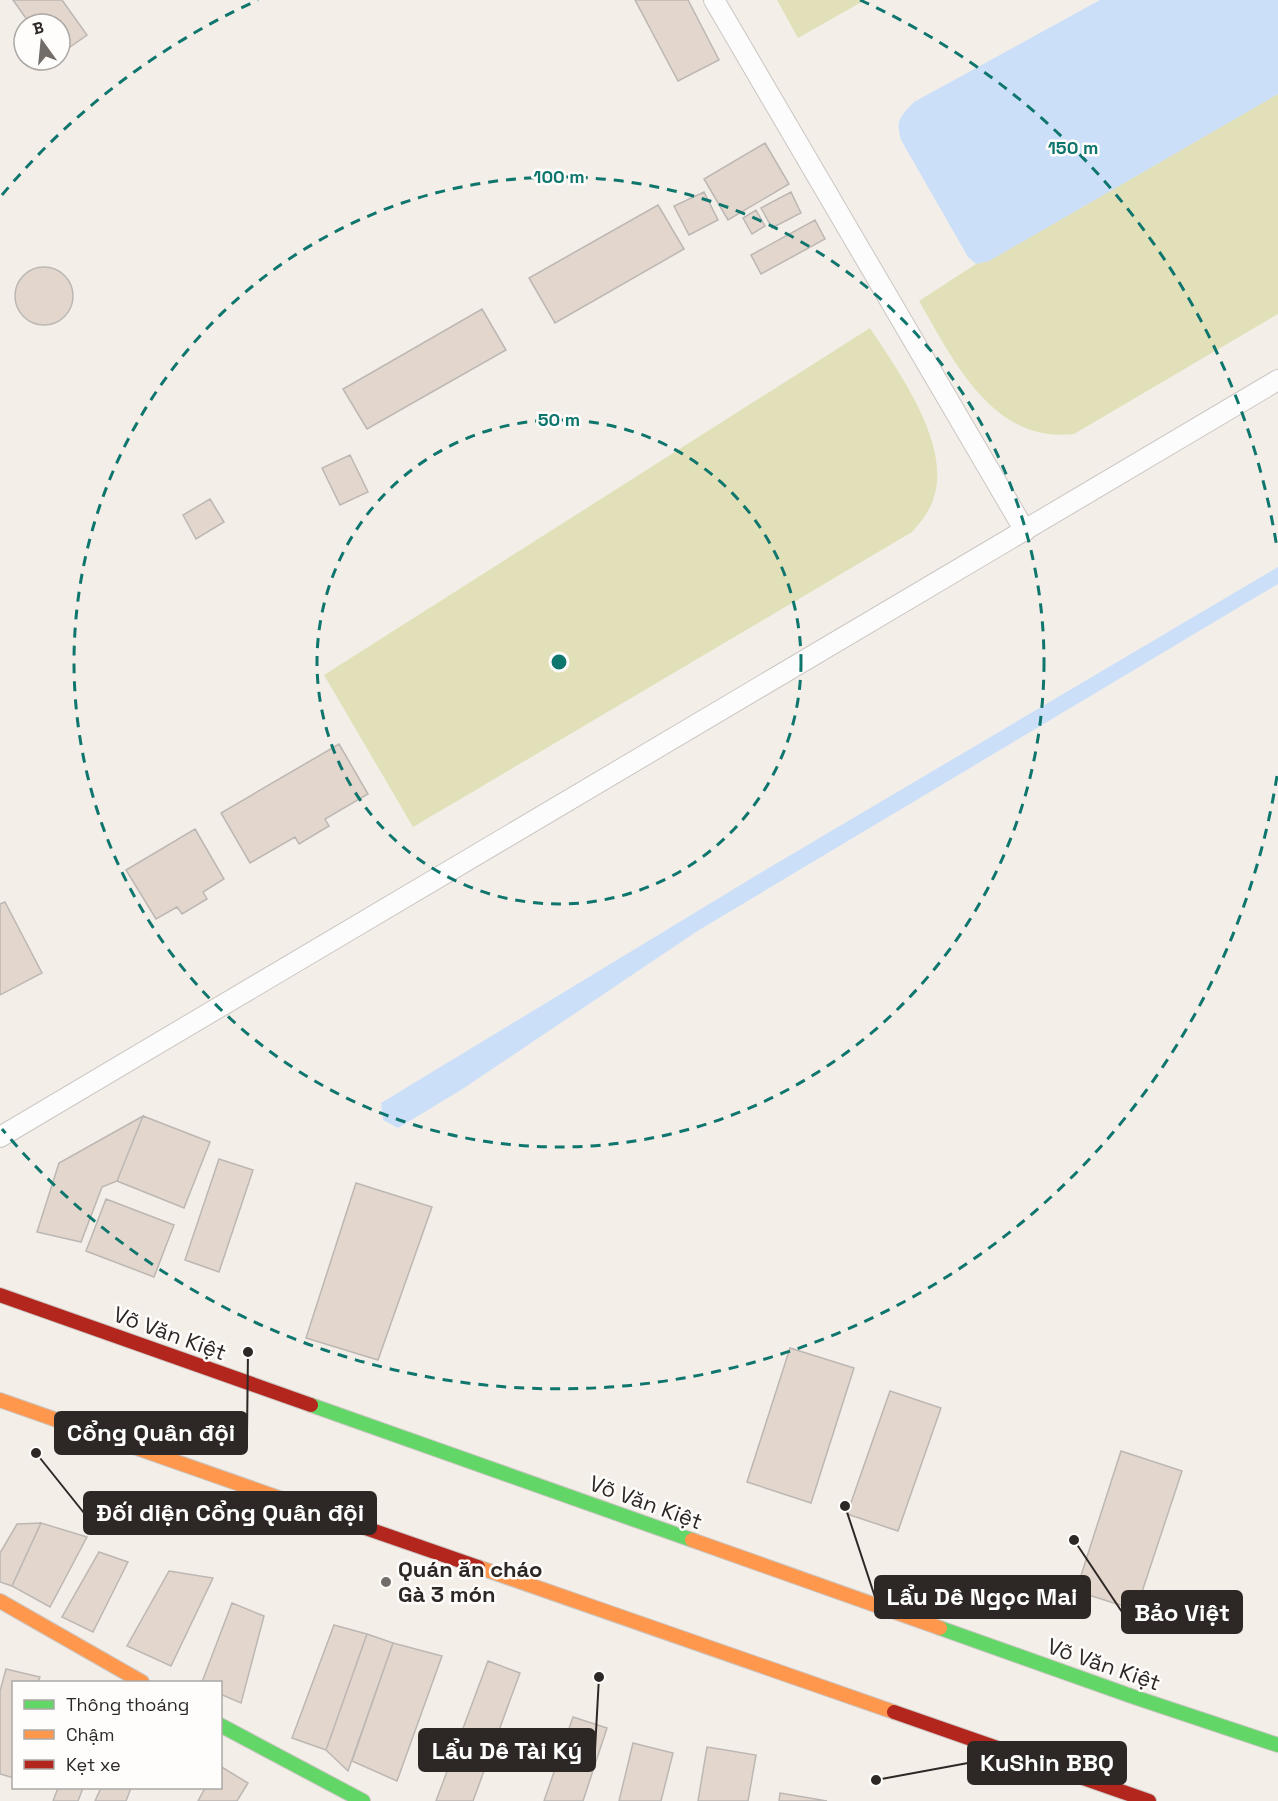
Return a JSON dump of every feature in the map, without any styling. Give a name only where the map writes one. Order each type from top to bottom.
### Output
[{"type":"main road","name":"Võ Văn Kiệt","points":[[0,1295],[1134,1697],[1278,1745]]},
{"type":"main road","points":[[0,1400],[1149,1801]]},
{"type":"main road","points":[[0,1601],[139,1681]]},
{"type":"main road","points":[[222,1726],[363,1801]]},
{"type":"lane","points":[[714,0],[1025,531]]},
{"type":"lane","points":[[0,1137],[1278,380]]},
{"type":"green space","points":[[777,0],[865,0],[798,38]]},
{"type":"green space","points":[[1278,94],[1278,314],[1074,434],[1045,434],[1020,426],[998,412],[978,393],[961,371],[919,301],[976,264],[989,261]]},
{"type":"green space","points":[[870,328],[919,408],[929,431],[935,454],[937,476],[934,497],[928,512],[912,532],[413,827],[324,675]]},
{"type":"water","points":[[1100,0],[1278,0],[1278,94],[989,261],[976,264],[968,257],[901,140],[900,118],[914,102]]},
{"type":"water","points":[[1278,567],[1278,584],[699,930],[461,1090],[398,1128],[383,1120],[381,1103],[772,866]]},
{"type":"building","points":[[13,0],[62,0],[71,12],[22,12]]},
{"type":"building","points":[[635,0],[688,0],[719,60],[678,81]]},
{"type":"building","points":[[72,14],[87,35],[72,46]]},
{"type":"building","points":[[765,143],[789,184],[728,220],[704,179]]},
{"type":"building","points":[[704,192],[718,220],[689,235],[674,206]]},
{"type":"building","points":[[791,192],[801,213],[772,228],[761,208]]},
{"type":"building","points":[[658,205],[684,249],[555,323],[529,278]]},
{"type":"building","points":[[756,210],[765,226],[752,234],[743,218]]},
{"type":"building","points":[[815,220],[825,239],[761,274],[751,255]]},
{"type":"building","points":[[44,267],[55,269],[65,275],[71,285],[73,296],[71,307],[65,317],[55,323],[44,325],[33,323],[23,317],[17,307],[15,296],[17,285],[23,275],[33,269]]},
{"type":"building","points":[[482,309],[506,350],[367,429],[343,389]]},
{"type":"building","points":[[350,455],[368,492],[340,505],[322,468]]},
{"type":"building","points":[[210,499],[224,522],[196,539],[183,515]]},
{"type":"building","points":[[339,744],[368,794],[325,819],[329,826],[299,844],[295,837],[250,863],[221,813]]},
{"type":"building","points":[[195,829],[224,879],[203,892],[207,899],[182,914],[177,907],[156,919],[126,870]]},
{"type":"building","points":[[5,902],[42,973],[0,995],[0,904]]},
{"type":"building","points":[[143,1116],[210,1142],[184,1208],[117,1181]]},
{"type":"building","points":[[143,1116],[117,1181],[102,1187],[81,1242],[37,1232],[59,1163]]},
{"type":"building","points":[[219,1159],[253,1170],[219,1272],[185,1260]]},
{"type":"building","points":[[356,1183],[432,1207],[378,1360],[306,1338]]},
{"type":"building","points":[[106,1199],[174,1225],[154,1277],[86,1251]]},
{"type":"building","points":[[790,1348],[854,1368],[811,1503],[747,1482]]},
{"type":"building","points":[[890,1391],[941,1408],[898,1531],[847,1514]]},
{"type":"building","points":[[1121,1451],[1182,1471],[1136,1610],[1076,1591]]},
{"type":"building","points":[[41,1523],[87,1537],[50,1607],[12,1586]]},
{"type":"building","points":[[41,1523],[12,1586],[0,1582],[0,1553],[17,1524]]},
{"type":"building","points":[[99,1552],[128,1562],[93,1632],[62,1617]]},
{"type":"building","points":[[169,1571],[213,1578],[171,1666],[127,1646]]},
{"type":"building","points":[[232,1603],[264,1616],[241,1703],[222,1695],[222,1681],[202,1681]]},
{"type":"building","points":[[334,1625],[367,1634],[326,1750],[292,1738]]},
{"type":"building","points":[[367,1634],[393,1643],[348,1771],[326,1750]]},
{"type":"building","points":[[393,1643],[442,1656],[397,1781],[352,1761]]},
{"type":"building","points":[[488,1661],[520,1673],[473,1801],[436,1801]]},
{"type":"building","points":[[6,1669],[40,1677],[38,1681],[12,1681],[12,1777],[0,1774],[0,1691]]},
{"type":"building","points":[[573,1717],[607,1728],[583,1801],[544,1801]]},
{"type":"building","points":[[633,1743],[673,1753],[661,1801],[619,1801]]},
{"type":"building","points":[[707,1747],[756,1755],[748,1801],[698,1801]]},
{"type":"building","points":[[222,1767],[248,1783],[237,1801],[198,1801],[204,1789],[222,1789]]},
{"type":"building","points":[[58,1789],[83,1789],[78,1801],[53,1801]]},
{"type":"building","points":[[101,1789],[131,1789],[126,1801],[95,1801]]},
{"type":"building","points":[[780,1793],[827,1801],[779,1801]]},
{"type":"traffic: fast","points":[[311,1405],[692,1540]]},
{"type":"traffic: fast","points":[[940,1628],[1278,1745]]},
{"type":"traffic: fast","points":[[222,1726],[363,1801]]},
{"type":"traffic: slow","points":[[0,1400],[305,1507]]},
{"type":"traffic: slow","points":[[692,1540],[940,1628]]},
{"type":"traffic: slow","points":[[478,1567],[894,1712]]},
{"type":"traffic: slow","points":[[0,1601],[140,1681]]},
{"type":"traffic: jam","points":[[0,1295],[311,1405]]},
{"type":"traffic: jam","points":[[305,1507],[478,1567]]},
{"type":"traffic: jam","points":[[894,1712],[1149,1801]]},
{"type":"place","name":"Cổng Quân đội","points":[[248,1352]]},
{"type":"place","name":"Đối diện Cổng Quân đội","points":[[36,1453]]},
{"type":"place","name":"Lẩu Dê Ngọc Mai","points":[[845,1506]]},
{"type":"place","name":"Bảo Việt","points":[[1074,1540]]},
{"type":"place","name":"Quán ăn cháo Gà 3 món","points":[[386,1582]]},
{"type":"place","name":"Lẩu Dê Tài Ký","points":[[599,1677]]},
{"type":"place","name":"KuShin BBQ","points":[[876,1780]]}]
